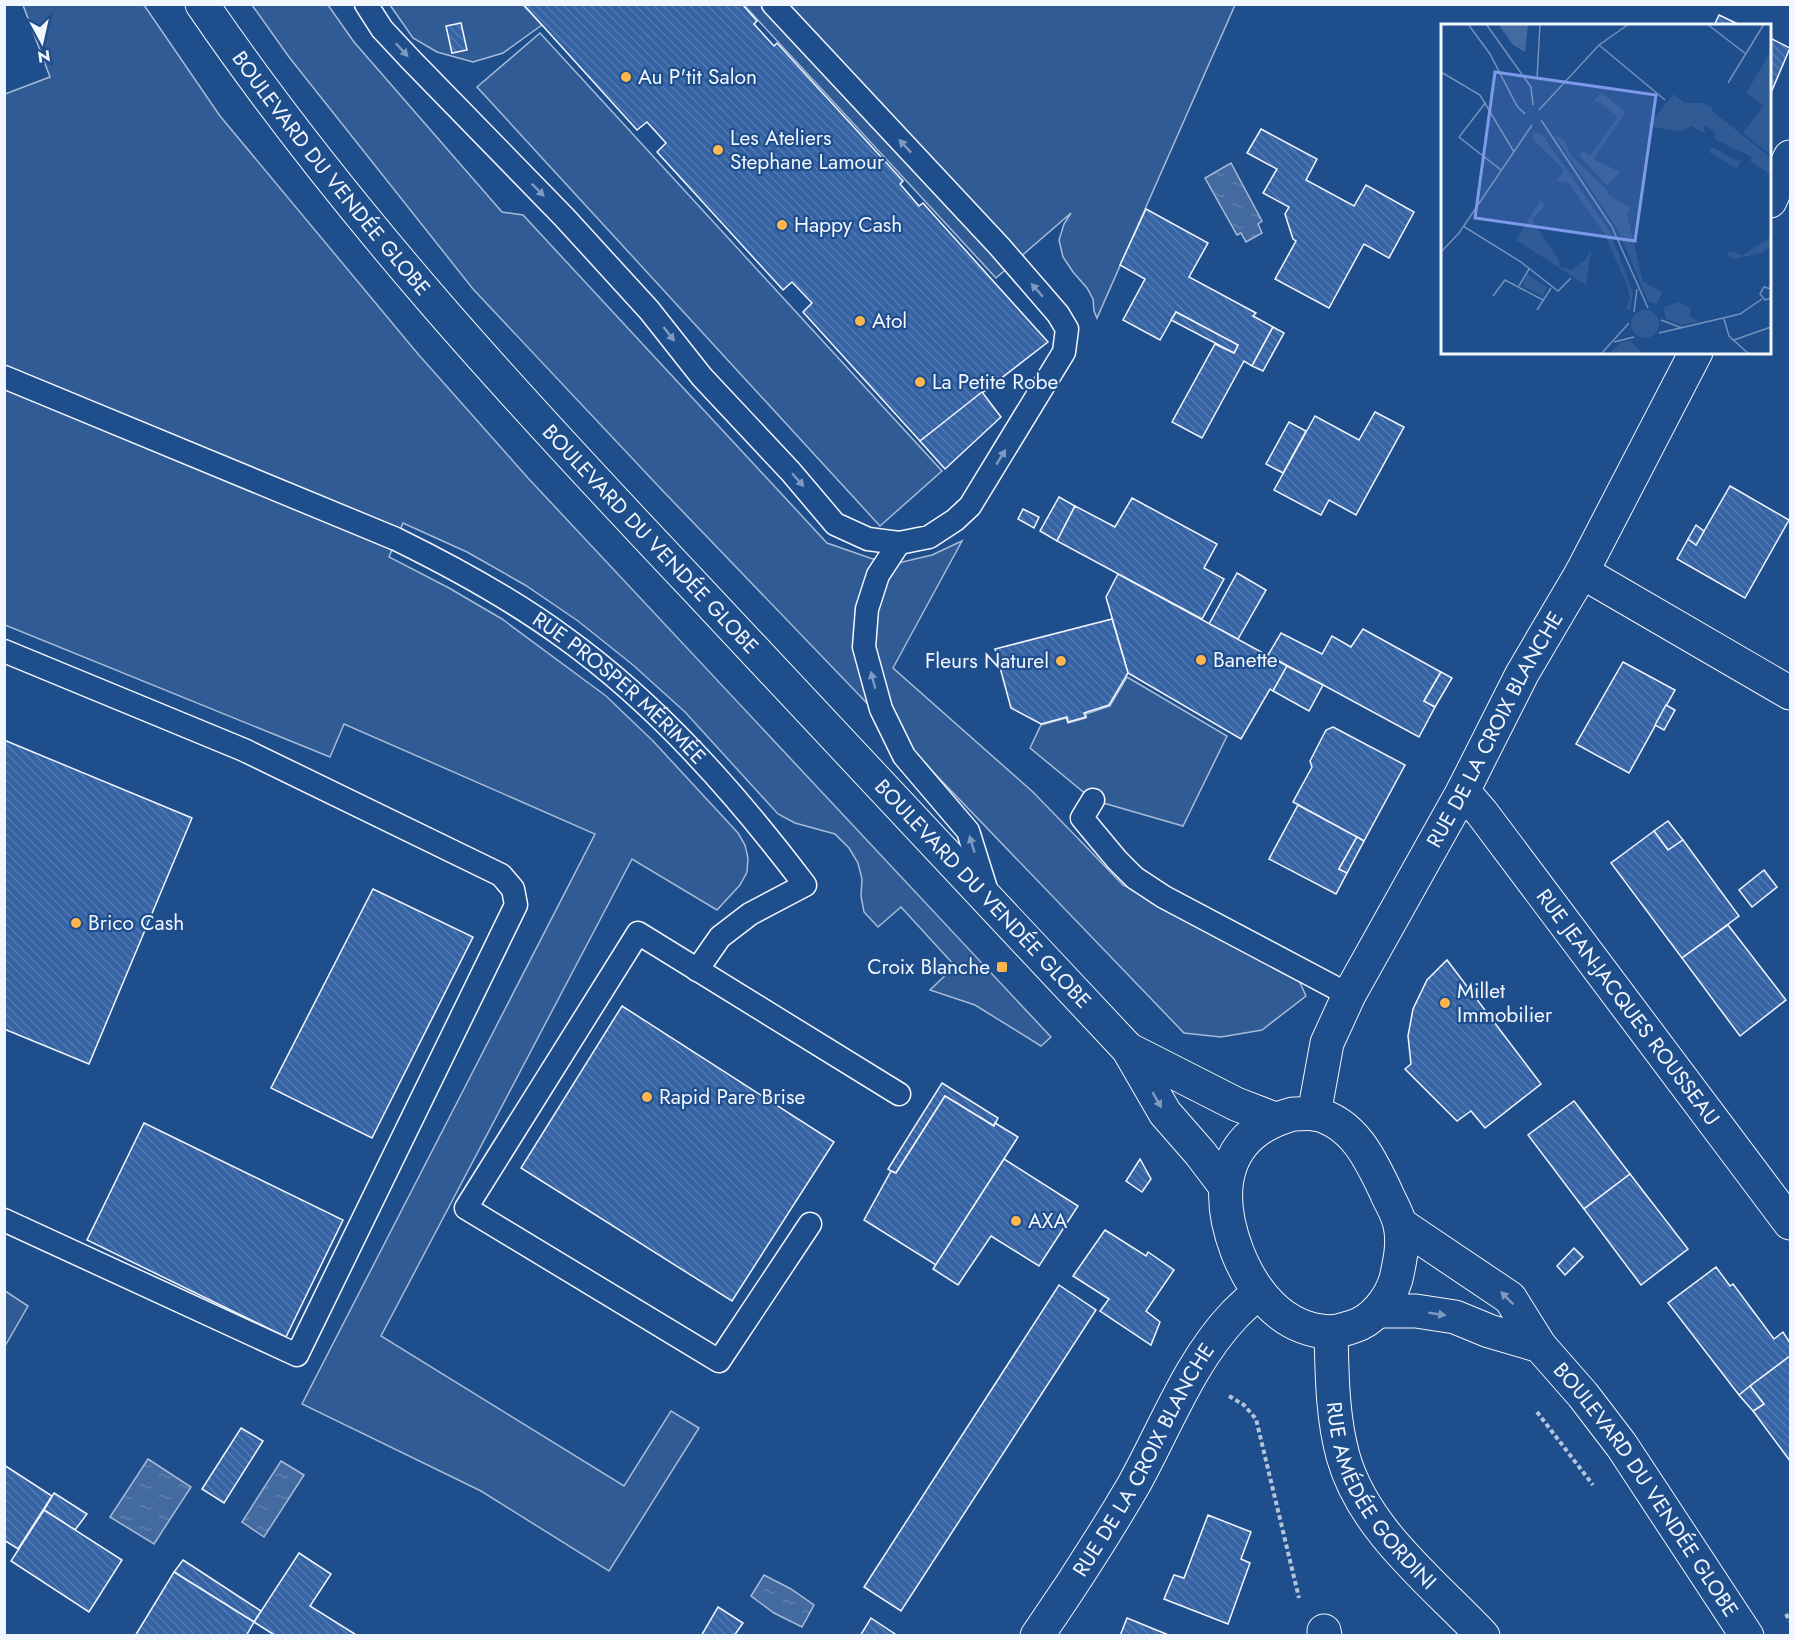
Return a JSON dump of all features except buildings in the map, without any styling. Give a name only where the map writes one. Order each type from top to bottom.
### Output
[{"type":"main road","name":"BOULEVARD DU VENDÉE GLOBE","points":[[202,4],[267,97],[326,174],[473,349],[1128,1049],[1165,1113],[1225,1186]]},
{"type":"main road","points":[[1771,199],[1791,157]]},
{"type":"main road","name":"RUE DE LA CROIX BLANCHE","points":[[1314,1114],[1327,1043],[1349,995],[1463,791],[1522,674],[1582,572],[1695,354]]},
{"type":"main road","points":[[1582,572],[1791,693]]},
{"type":"main road","name":"RUE JEAN-JACQUES ROUSSEAU","points":[[1463,791],[1791,1223]]},
{"type":"main road","name":"BOULEVARD DU VENDÉE GLOBE","points":[[1128,1049],[1225,1099],[1275,1119]]},
{"type":"main road","points":[[1293,1114],[1314,1114],[1342,1127],[1361,1144],[1373,1164],[1400,1224],[1401,1256],[1394,1285],[1378,1311],[1359,1325],[1332,1332],[1304,1327],[1277,1314],[1258,1292],[1243,1265],[1230,1232],[1225,1209],[1225,1186],[1233,1158],[1250,1137],[1275,1119],[1293,1114]]},
{"type":"main road","name":"BOULEVARD DU VENDÉE GLOBE","points":[[1400,1224],[1510,1298],[1540,1346],[1622,1446],[1747,1635]]},
{"type":"main road","name":"RUE DE LA CROIX BLANCHE","points":[[1037,1635],[1078,1576],[1133,1486],[1209,1348],[1234,1315],[1258,1292]]},
{"type":"main road","name":"BOULEVARD DU VENDÉE GLOBE","points":[[1378,1311],[1416,1311],[1455,1317],[1540,1346]]},
{"type":"main road","name":"RUE AMÉDÉE GORDINI","points":[[1332,1332],[1334,1402],[1337,1424],[1343,1456],[1360,1499],[1385,1535],[1483,1635]]},
{"type":"lane","points":[[366,4],[382,29],[564,217],[649,310],[702,377],[836,524],[868,539],[899,543],[929,537],[955,520],[970,506],[1064,352],[1067,329],[1058,314],[1000,247],[772,4]]},
{"type":"lane","name":"RUE PROSPER MÉRIMÉE","points":[[4,377],[396,539],[458,570],[512,602],[566,638],[620,681],[717,777],[765,833],[805,885],[750,914],[720,938],[697,969]]},
{"type":"lane","points":[[899,543],[878,575],[867,609],[864,647],[881,710],[904,756],[968,831],[989,900]]},
{"type":"lane","points":[[4,651],[244,750],[501,875],[513,889],[516,905],[297,1355],[4,1220]]},
{"type":"lane","points":[[1093,800],[1082,818],[1135,878],[1164,897],[1349,995]]},
{"type":"lane","points":[[810,1224],[719,1361],[466,1208],[638,933],[898,1094]]},
{"type":"path","points":[[1221,1392],[1244,1405],[1256,1419],[1303,1616],[1324,1633]]},
{"type":"path","points":[[1533,1407],[1594,1487]]},
{"type":"shaded area","points":[[23,5],[144,5],[220,116],[418,354],[528,478],[1051,1037],[1041,1046],[975,1005],[930,990],[955,966],[901,907],[878,927],[864,912],[861,896],[862,879],[858,863],[849,848],[835,834],[795,823],[778,814],[685,712],[633,665],[578,621],[525,585],[467,552],[403,523],[389,557],[502,619],[606,696],[653,741],[738,833],[745,845],[748,858],[747,872],[740,885],[717,910],[632,859],[381,1336],[624,1486],[671,1411],[699,1428],[609,1571],[481,1491],[302,1404],[595,834],[344,724],[330,757],[5,625],[5,94],[50,77]]},
{"type":"shaded area","points":[[252,5],[328,5],[354,42],[502,212],[523,215],[827,543],[890,565],[932,555],[962,541],[893,668],[1033,792],[1123,885],[1297,976],[1306,996],[1262,1030],[1221,1037],[1184,1033],[662,490],[473,289],[289,57]]},
{"type":"shaded area","points":[[390,5],[523,5],[542,25],[503,53],[473,62],[437,52],[413,38]]},
{"type":"shaded area","points":[[744,5],[1235,5],[1097,318],[1093,299],[1087,288],[1063,257],[1059,240],[1064,224],[1071,213],[996,278]]},
{"type":"shaded area","points":[[540,33],[942,471],[880,526],[477,87]]},
{"type":"shaded area","points":[[1127,677],[1227,736],[1183,826],[1093,800],[1030,748],[1041,725],[1066,718],[1068,723],[1086,718],[1086,714],[1110,706]]},
{"type":"shaded area","points":[[5,1291],[28,1306],[5,1346]]},
{"type":"water","points":[[1231,163],[1262,221],[1258,224],[1262,233],[1246,242],[1241,233],[1237,235],[1205,178]]},
{"type":"water","points":[[148,1459],[191,1487],[154,1544],[110,1517]]},
{"type":"water","points":[[281,1461],[304,1475],[264,1537],[242,1522]]},
{"type":"water","points":[[764,1575],[791,1589],[814,1605],[802,1627],[774,1613],[751,1596]]},
{"type":"place","name":"Au P'tit Salon","points":[[626,77]]},
{"type":"place","name":"Les Ateliers Stephane Lamour","points":[[718,150]]},
{"type":"place","name":"Happy Cash","points":[[782,225]]},
{"type":"place","name":"Atol","points":[[860,321]]},
{"type":"place","name":"La Petite Robe","points":[[920,382]]},
{"type":"place","name":"Banette","points":[[1201,660]]},
{"type":"place","name":"Fleurs Naturel","points":[[1061,661]]},
{"type":"place","name":"Brico Cash","points":[[76,923]]},
{"type":"place","name":"Croix Blanche","points":[[1002,967]]},
{"type":"place","name":"Millet Immobilier","points":[[1445,1003]]},
{"type":"place","name":"Rapid Pare Brise","points":[[647,1097]]},
{"type":"place","name":"AXA","points":[[1016,1221]]}]
